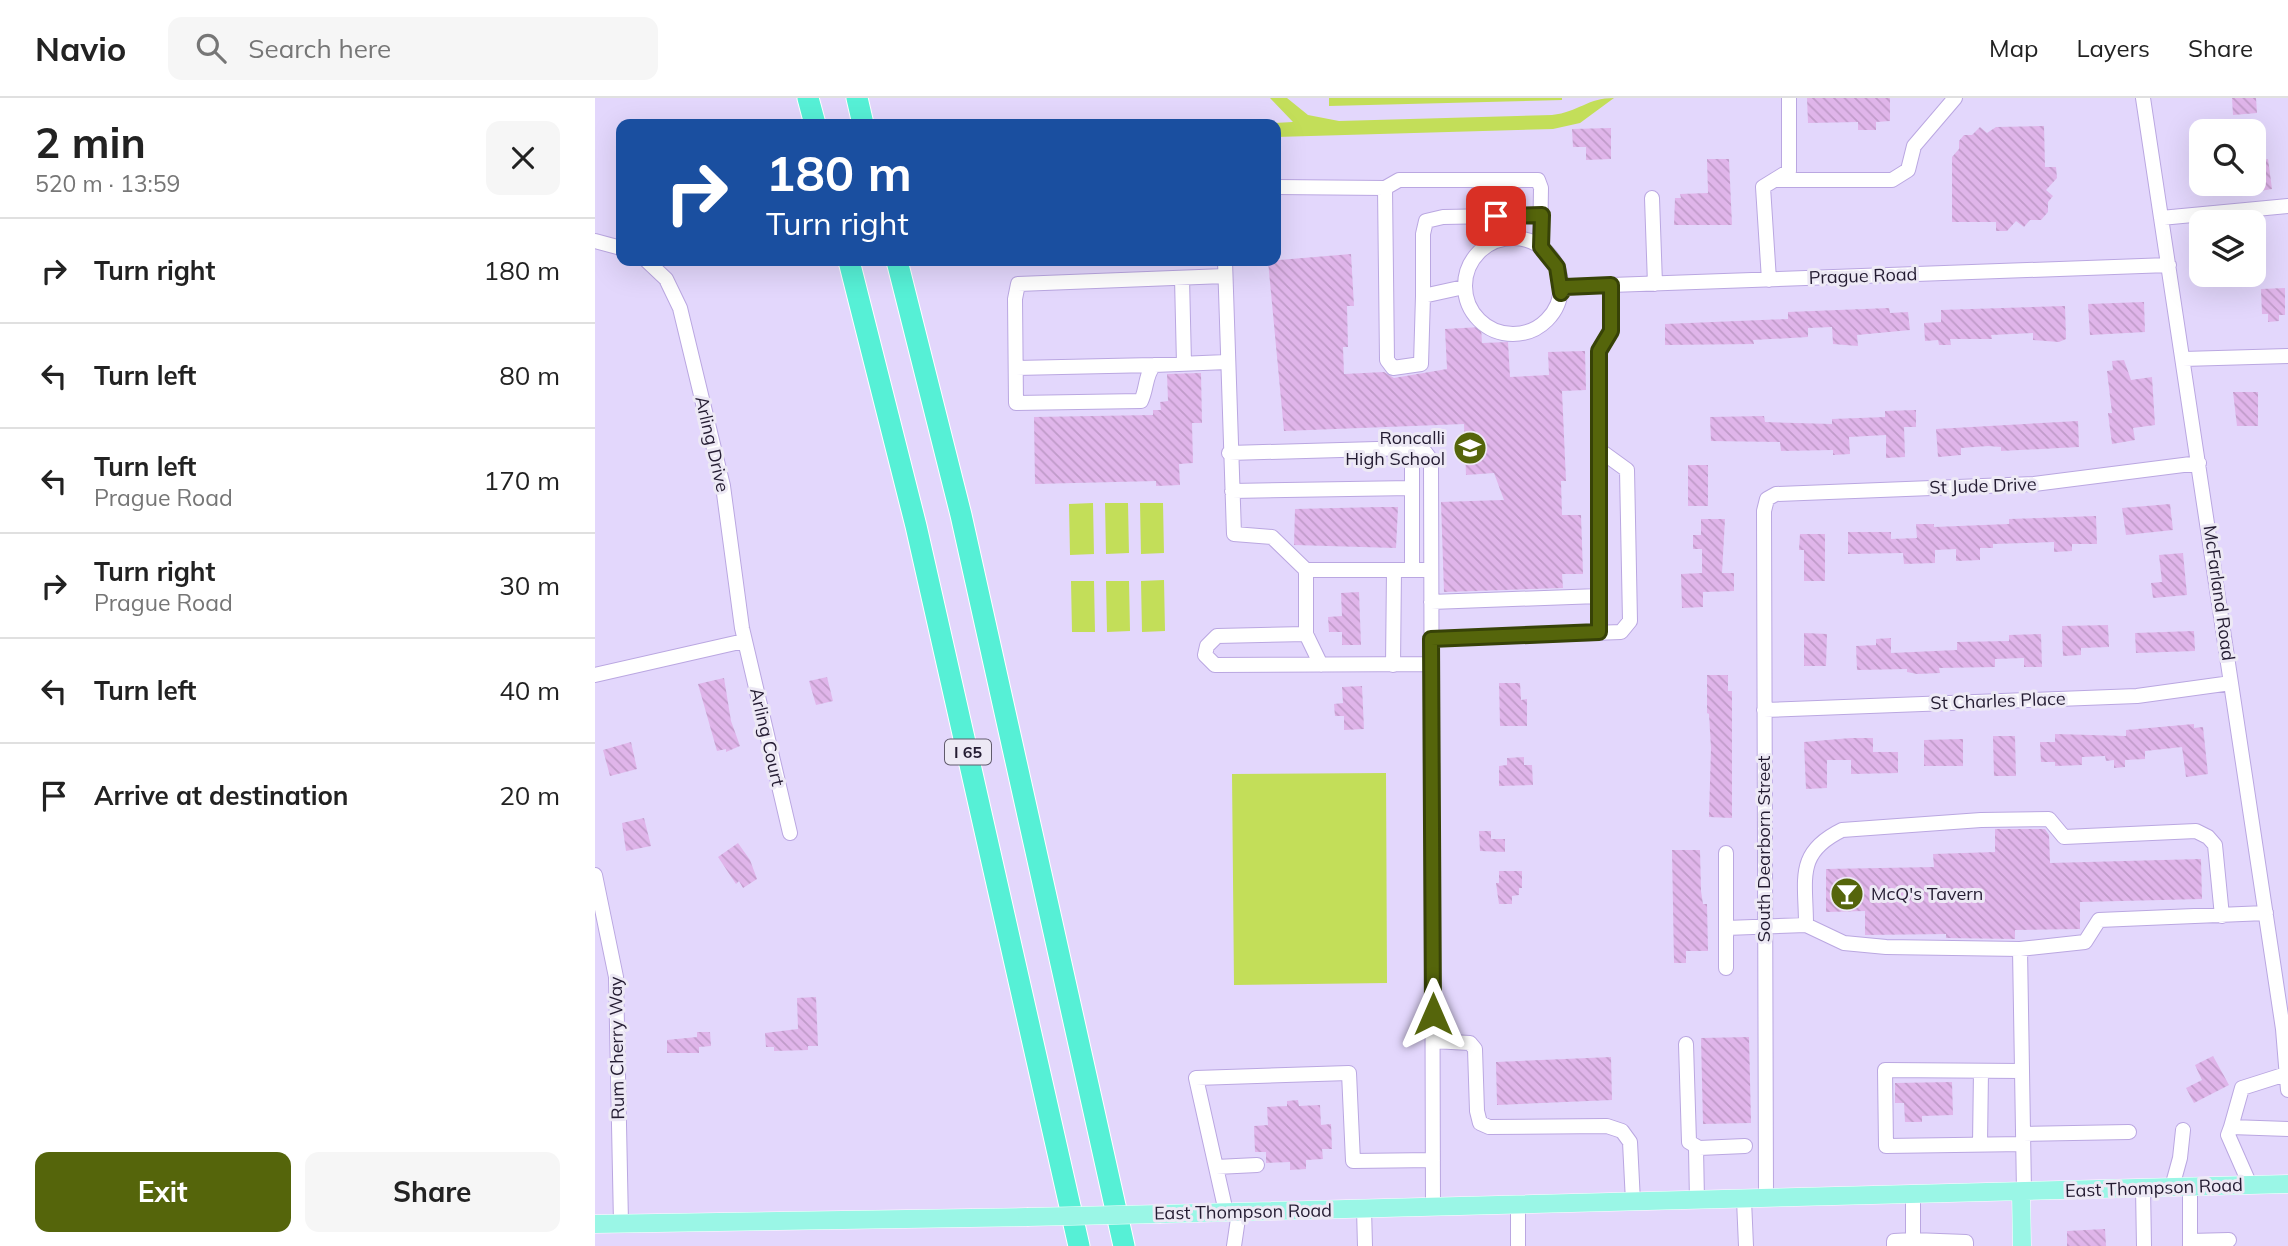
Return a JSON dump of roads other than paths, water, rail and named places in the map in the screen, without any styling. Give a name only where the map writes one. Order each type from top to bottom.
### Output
[{"type":"highway","points":[[808,98],[814,119]]},
{"type":"highway","points":[[856,98],[862,119]]},
{"type":"highway","name":"I 65","points":[[850,266],[922,553],[1079,1246]]},
{"type":"highway","name":"I 65","points":[[898,266],[961,515],[1124,1246]]},
{"type":"main road","name":"East Thompson Road","points":[[595,1224],[1161,1214],[2288,1184]]},
{"type":"main road","points":[[2022,1192],[2022,1246]]},
{"type":"street","points":[[1769,280],[1763,187],[1789,172],[1789,98]]},
{"type":"street","points":[[1775,180],[1892,180],[1908,170],[1914,146],[1955,98]]},
{"type":"street","name":"McFarland Road","points":[[2143,98],[2283,1029],[2288,1090]]},
{"type":"street","points":[[1281,187],[1385,188],[1399,180],[1538,180],[1541,188],[1541,247]]},
{"type":"street","points":[[1385,188],[1387,360],[1393,368],[1421,364],[1423,234],[1426,221],[1443,217],[1542,215]]},
{"type":"street","points":[[1652,198],[1655,284]]},
{"type":"street","points":[[2161,218],[2288,205]]},
{"type":"street","points":[[1496,216],[1512,238]]},
{"type":"street","points":[[1512,238],[1541,247],[1557,267],[1561,293],[1556,307],[1543,323],[1524,333],[1510,335],[1495,331],[1473,314],[1464,287],[1473,258],[1490,244],[1512,238]]},
{"type":"street","points":[[595,241],[616,247]]},
{"type":"street","name":"Prague Road","points":[[1561,293],[1565,287],[2169,265]]},
{"type":"street","name":"Arling Drive","points":[[652,266],[666,279],[680,308],[723,486],[744,640]]},
{"type":"street","points":[[1225,266],[1229,453],[1234,534],[1272,537],[1306,569],[1430,570]]},
{"type":"street","points":[[1154,365],[1148,371],[1146,391],[1141,401],[1032,405],[1016,403],[1015,299],[1018,284],[1225,276]]},
{"type":"street","points":[[1182,278],[1184,364]]},
{"type":"street","points":[[1599,632],[1599,351],[1611,331],[1611,285]]},
{"type":"street","points":[[1423,296],[1464,287]]},
{"type":"street","points":[[2183,359],[2288,356]]},
{"type":"street","points":[[1016,368],[1227,362]]},
{"type":"street","points":[[1229,453],[1412,448],[1425,452],[1431,460],[1433,1207]]},
{"type":"street","points":[[1412,448],[1412,570]]},
{"type":"street","points":[[1431,639],[1621,632],[1630,621],[1627,470],[1598,449]]},
{"type":"street","name":"St Jude Drive","points":[[1767,499],[1776,494],[2034,484],[2199,463]]},
{"type":"street","points":[[1232,491],[1412,488]]},
{"type":"street","name":"South Dearborn Street","points":[[1766,1199],[1764,510],[1767,499]]},
{"type":"street","points":[[1306,569],[1306,634],[1321,665]]},
{"type":"street","points":[[1393,665],[1394,570]]},
{"type":"street","points":[[1431,602],[1599,596]]},
{"type":"street","points":[[1306,634],[1217,636],[1207,646],[1205,655],[1215,665],[1431,664]]},
{"type":"street","points":[[595,675],[744,640]]},
{"type":"street","name":"Arling Court","points":[[744,640],[790,833]]},
{"type":"street","name":"St Charles Place","points":[[1764,710],[2137,696],[2231,683]]},
{"type":"street","points":[[1805,925],[1807,865],[1811,850],[1823,839],[1842,830],[1981,820],[2049,819],[2064,837],[2196,831],[2215,845],[2222,916]]},
{"type":"street","points":[[1726,853],[1726,968]]},
{"type":"street","name":"Rum Cherry Way","points":[[595,876],[616,977],[621,1223]]},
{"type":"street","points":[[1726,928],[1805,925],[1844,943],[2020,949],[2085,942],[2099,920],[2266,913]]},
{"type":"street","points":[[2020,949],[2022,1192]]},
{"type":"street","points":[[1433,1041],[1470,1043],[1475,1049],[1476,1111],[1480,1124],[1489,1127],[1607,1126],[1622,1130],[1630,1142],[1633,1202]]},
{"type":"street","points":[[1686,1044],[1689,1142],[1696,1148],[1745,1146]]},
{"type":"street","points":[[2022,1071],[1885,1070],[1886,1146],[1980,1144],[2129,1132]]},
{"type":"street","points":[[1980,1144],[1981,1071]]},
{"type":"street","points":[[1234,1246],[1232,1212],[1216,1167],[1196,1078],[1349,1073],[1353,1161],[1433,1160]]},
{"type":"street","points":[[2249,1185],[2228,1135],[2242,1088],[2286,1074]]},
{"type":"street","points":[[2231,1127],[2288,1129]]},
{"type":"street","points":[[2183,1130],[2181,1187],[2190,1243],[2229,1240]]},
{"type":"street","points":[[1696,1148],[1697,1201]]},
{"type":"street","points":[[1216,1167],[1257,1165]]},
{"type":"street","points":[[2143,1188],[2144,1246]]},
{"type":"street","points":[[1913,1195],[1906,1243],[1966,1242],[1966,1246]]},
{"type":"street","points":[[1744,1200],[1746,1246]]},
{"type":"street","points":[[1518,1205],[1518,1246]]},
{"type":"street","points":[[1364,1209],[1365,1246]]},
{"type":"place","name":"Roncalli High School","points":[[1470,448]]},
{"type":"place","name":"McQ's Tavern","points":[[1847,894]]}]
